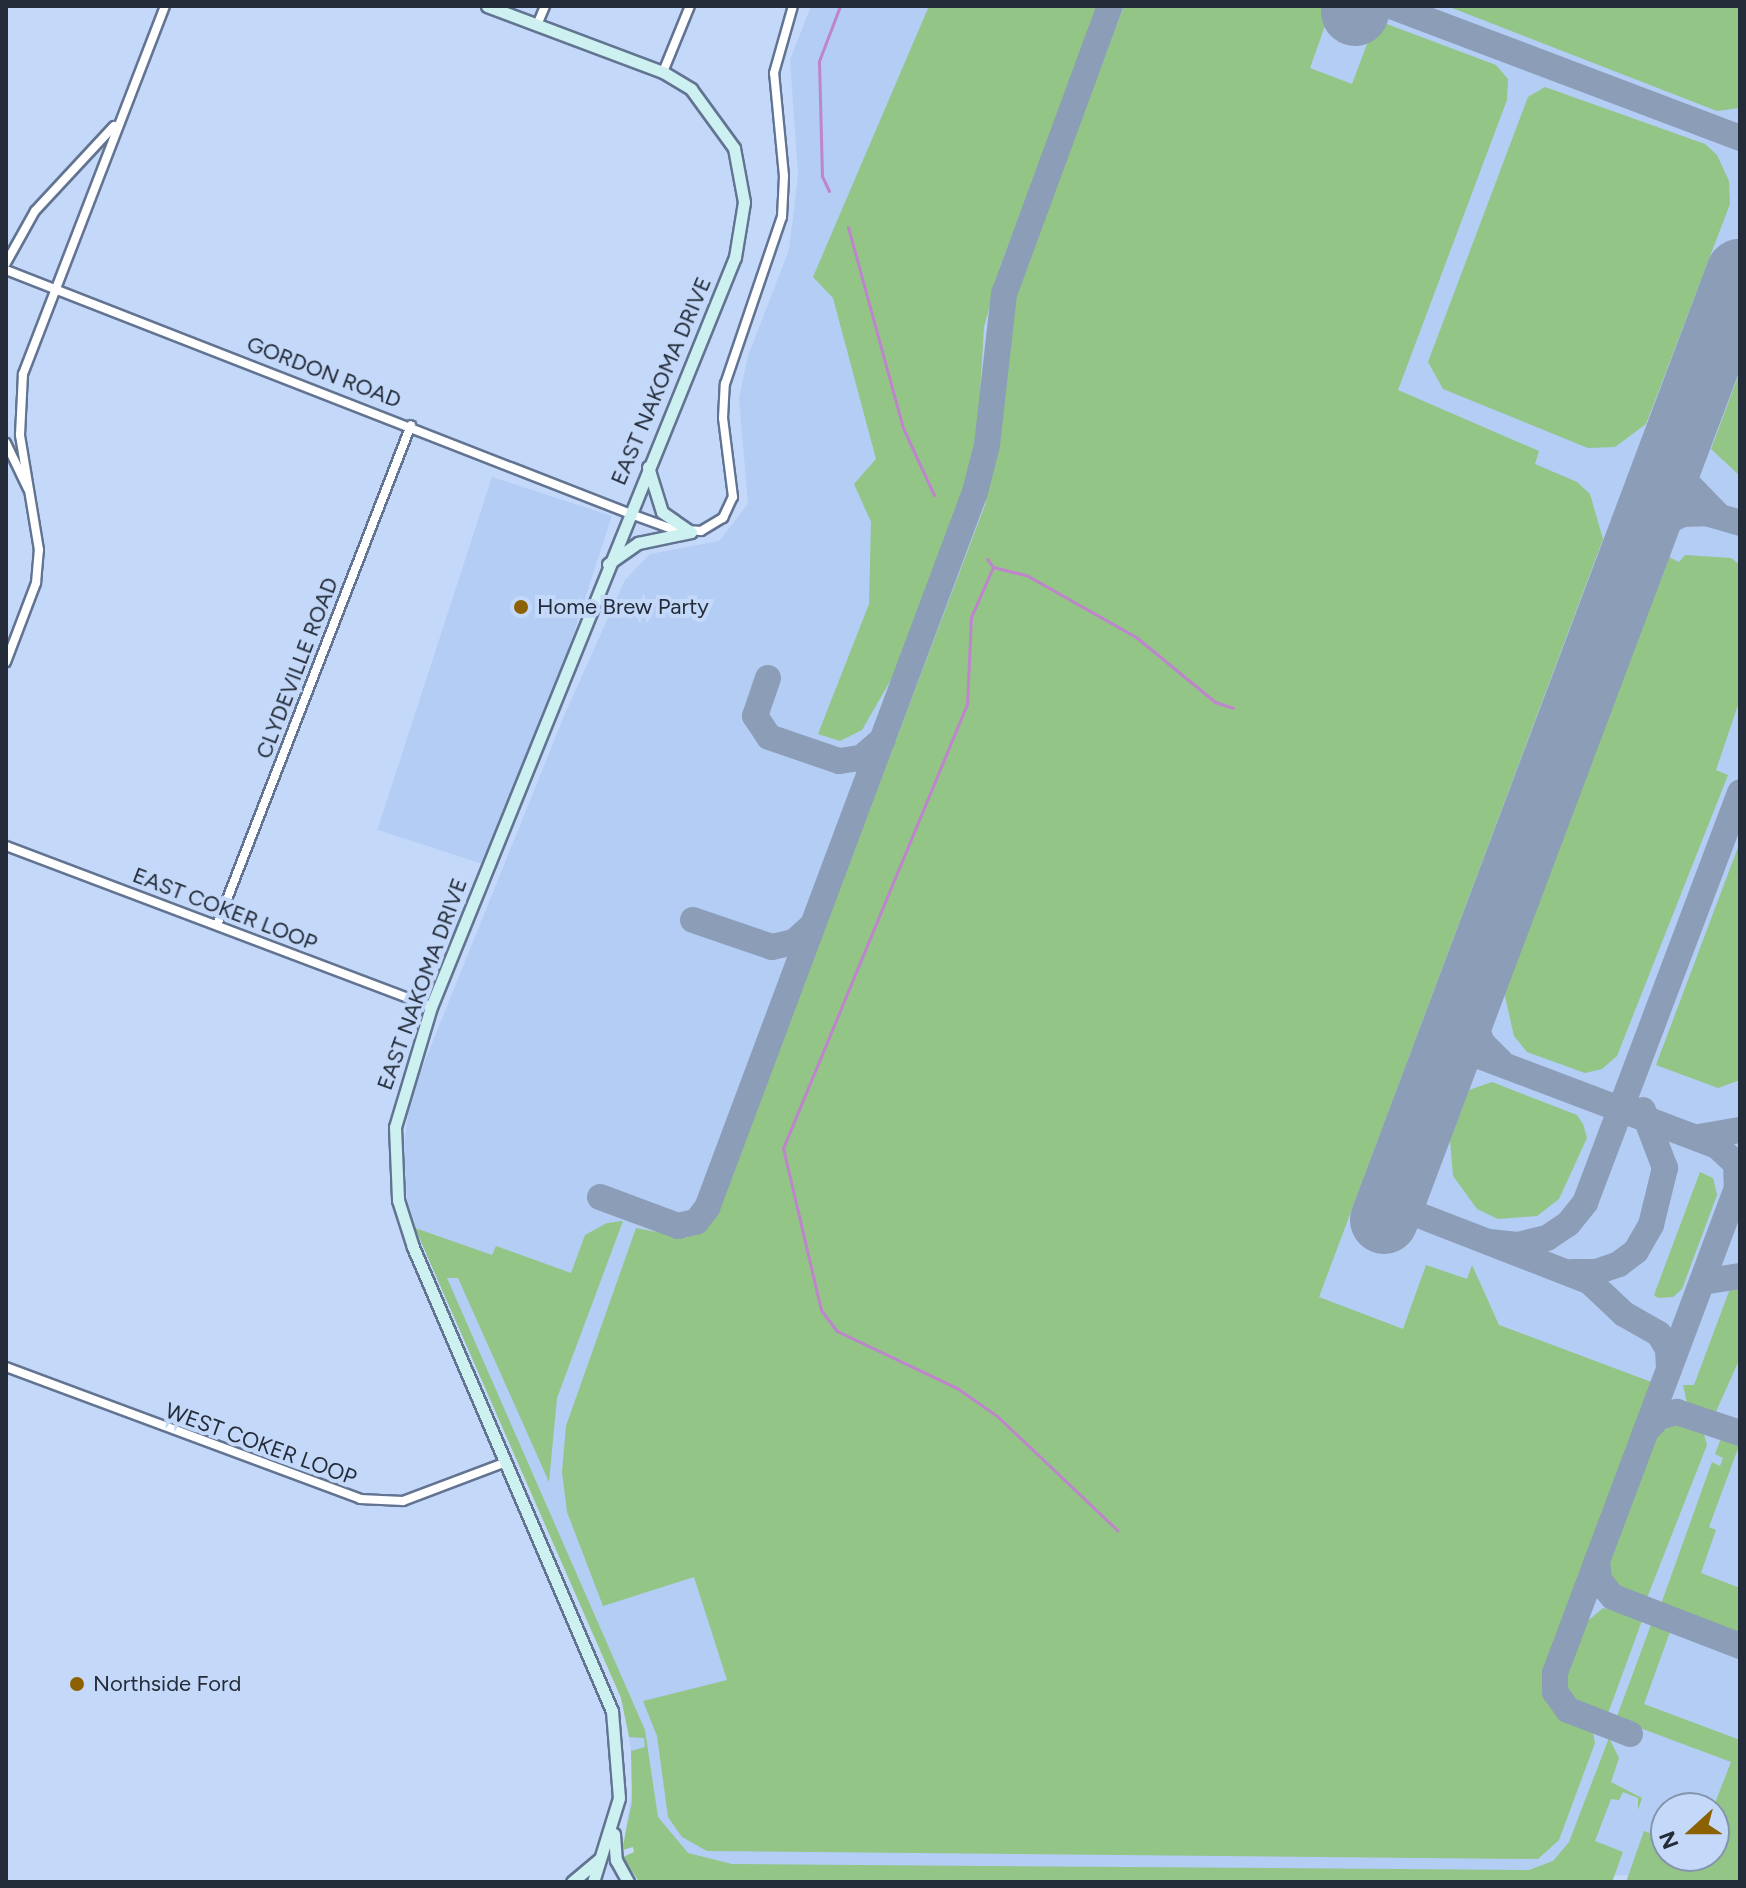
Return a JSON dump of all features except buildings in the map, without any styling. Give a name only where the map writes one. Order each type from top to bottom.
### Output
[{"type":"main road","points":[[487,6],[663,72]]},
{"type":"main road","name":"EAST NAKOMA DRIVE","points":[[593,1882],[613,1826],[621,1776],[612,1711],[413,1247],[398,1200],[393,1152],[399,1103],[431,1007],[647,466],[735,257],[744,197],[734,148],[719,121],[691,89],[663,72]]},
{"type":"main road","points":[[647,466],[662,512],[691,532]]},
{"type":"main road","points":[[607,565],[638,543],[691,532]]},
{"type":"main road","points":[[613,1826],[616,1860],[628,1882]]},
{"type":"main road","points":[[572,1882],[605,1853]]},
{"type":"street","points":[[6,662],[36,583],[39,550],[33,498],[20,435],[19,396],[53,288],[99,180],[115,126],[165,6]]},
{"type":"street","points":[[537,25],[545,6]]},
{"type":"street","points":[[663,72],[690,6]]},
{"type":"street","points":[[691,532],[723,518],[733,497],[723,418],[725,384],[782,217],[784,176],[774,73],[793,6]]},
{"type":"street","points":[[6,263],[35,211],[115,126]]},
{"type":"street","name":"GORDON ROAD","points":[[6,270],[411,425],[628,513],[691,532]]},
{"type":"street","name":"CLYDEVILLE ROAD","points":[[217,925],[411,425]]},
{"type":"street","points":[[6,443],[33,498]]},
{"type":"street","name":"EAST COKER LOOP","points":[[6,846],[431,1007]]},
{"type":"street","name":"WEST COKER LOOP","points":[[6,1367],[360,1499],[403,1501],[506,1462]]},
{"type":"shaded area","points":[[811,6],[1740,6],[1740,1875],[655,1877],[625,1833],[634,1778],[625,1706],[418,1235],[407,1199],[404,1148],[410,1098],[564,716],[625,580],[650,554],[719,541],[748,504],[739,398],[748,356],[789,250],[798,175],[790,60]]},
{"type":"shaded area","points":[[492,477],[612,516],[497,869],[377,830]]},
{"type":"green space","points":[[929,6],[1098,6],[1000,267],[984,327],[977,445],[964,491],[900,664],[862,730],[840,741],[818,734],[869,604],[871,522],[854,484],[876,459],[833,298],[813,277]]},
{"type":"green space","points":[[1124,6],[1332,6],[1310,68],[1352,84],[1376,20],[1496,65],[1508,79],[1507,100],[1398,390],[1539,451],[1535,464],[1577,482],[1590,494],[1603,539],[1319,1297],[1403,1329],[1426,1265],[1467,1279],[1472,1265],[1499,1325],[1654,1383],[1546,1669],[1546,1693],[1552,1706],[1561,1718],[1593,1733],[1595,1743],[1559,1840],[1538,1859],[707,1851],[682,1837],[668,1817],[657,1736],[643,1701],[727,1680],[694,1577],[603,1606],[567,1512],[562,1472],[566,1426],[636,1228],[687,1238],[715,1218],[985,505],[1004,407],[1008,326],[1019,283]]},
{"type":"green space","points":[[1447,6],[1740,6],[1740,108],[1717,111]]},
{"type":"green space","points":[[1545,87],[1705,144],[1717,155],[1729,181],[1730,204],[1646,424],[1615,447],[1588,448],[1443,389],[1428,362],[1528,97]]},
{"type":"green space","points":[[1740,371],[1740,476],[1711,449]]},
{"type":"green space","points":[[1685,555],[1731,558],[1740,565],[1740,699],[1716,770],[1728,775],[1617,1056],[1602,1069],[1585,1073],[1527,1052],[1514,1036],[1504,992],[1669,557],[1679,562]]},
{"type":"green space","points":[[1740,842],[1740,1080],[1718,1088],[1656,1065]]},
{"type":"green space","points":[[1492,1082],[1577,1115],[1583,1124],[1587,1138],[1559,1199],[1537,1216],[1498,1219],[1477,1209],[1453,1176],[1450,1140],[1469,1090]]},
{"type":"green space","points":[[1700,1172],[1713,1178],[1717,1195],[1682,1289],[1673,1297],[1658,1298],[1654,1295]]},
{"type":"green space","points":[[623,1221],[557,1398],[549,1482],[458,1278],[447,1278],[645,1730],[658,1817],[688,1853],[732,1864],[1529,1870],[1553,1861],[1569,1842],[1609,1738],[1619,1758],[1611,1782],[1642,1798],[1638,1810],[1638,1798],[1623,1792],[1619,1800],[1611,1799],[1595,1841],[1623,1852],[1612,1882],[639,1882],[623,1857],[634,1852],[633,1847],[623,1850],[623,1845],[632,1802],[631,1751],[645,1747],[644,1738],[629,1737],[621,1698],[415,1228],[492,1255],[496,1246],[571,1273],[585,1235],[607,1223]]},
{"type":"green space","points":[[1740,1285],[1740,1358],[1714,1416],[1687,1403],[1683,1385],[1694,1385],[1731,1286]]},
{"type":"green space","points":[[1676,1422],[1703,1431],[1707,1445],[1645,1603],[1614,1588],[1606,1564],[1653,1438]]},
{"type":"green space","points":[[1722,1436],[1740,1443],[1709,1527],[1716,1530],[1701,1573],[1740,1588],[1740,1638],[1661,1604],[1712,1462],[1720,1466],[1723,1458],[1715,1454]]},
{"type":"green space","points":[[1603,1608],[1643,1618],[1607,1716],[1571,1701],[1563,1679],[1583,1625]]},
{"type":"green space","points":[[1652,1622],[1671,1629],[1644,1704],[1740,1740],[1740,1882],[1626,1882],[1644,1831],[1650,1833],[1650,1872],[1730,1872],[1730,1792],[1719,1792],[1731,1762],[1616,1719]]},
{"type":"waterway","points":[[829,191],[822,176],[819,61],[840,6]]},
{"type":"waterway","points":[[848,227],[903,428],[934,495]]},
{"type":"waterway","points":[[987,559],[993,567],[1028,576],[1136,637],[1215,702],[1233,708]]},
{"type":"waterway","points":[[993,567],[971,617],[967,704],[783,1148],[821,1310],[837,1331],[957,1388],[997,1416],[1117,1530]]},
{"type":"taxiway","points":[[600,1197],[678,1226],[696,1222],[707,1208],[975,492],[987,445],[1004,294],[1110,6]]},
{"type":"taxiway","points":[[1391,6],[1740,138]]},
{"type":"taxiway","points":[[1682,427],[1679,456],[1686,482],[1718,515]]},
{"type":"taxiway","points":[[1634,556],[1651,530],[1683,514],[1706,513],[1740,523]]},
{"type":"taxiway","points":[[768,678],[755,716],[769,737],[839,761],[861,758],[883,739]]},
{"type":"taxiway","points":[[1489,1242],[1518,1245],[1547,1238],[1568,1224],[1585,1203],[1740,792]]},
{"type":"taxiway","points":[[693,920],[772,947],[794,942],[812,926]]},
{"type":"taxiway","points":[[1477,974],[1473,1022],[1483,1044],[1500,1061]]},
{"type":"taxiway","points":[[1450,1045],[1717,1146],[1736,1164],[1737,1188]]},
{"type":"taxiway","points":[[1573,1272],[1596,1272],[1619,1264],[1636,1251],[1651,1225],[1665,1168],[1643,1110]]},
{"type":"taxiway","points":[[1699,1137],[1740,1130]]},
{"type":"taxiway","points":[[1630,1734],[1568,1710],[1555,1692],[1555,1673],[1740,1180]]},
{"type":"taxiway","points":[[1390,1204],[1589,1281],[1624,1314],[1659,1334],[1668,1349],[1669,1369]]},
{"type":"taxiway","points":[[1702,1282],[1740,1276]]},
{"type":"taxiway","points":[[1646,1431],[1659,1417],[1677,1412],[1740,1433]]},
{"type":"taxiway","points":[[1597,1561],[1599,1580],[1613,1597],[1740,1646]]},
{"type":"runway","points":[[1355,12],[1357,6]]},
{"type":"runway","points":[[1384,1220],[1740,273]]},
{"type":"place","name":"Home Brew Party","points":[[521,607]]},
{"type":"place","name":"Northside Ford","points":[[77,1684]]}]
